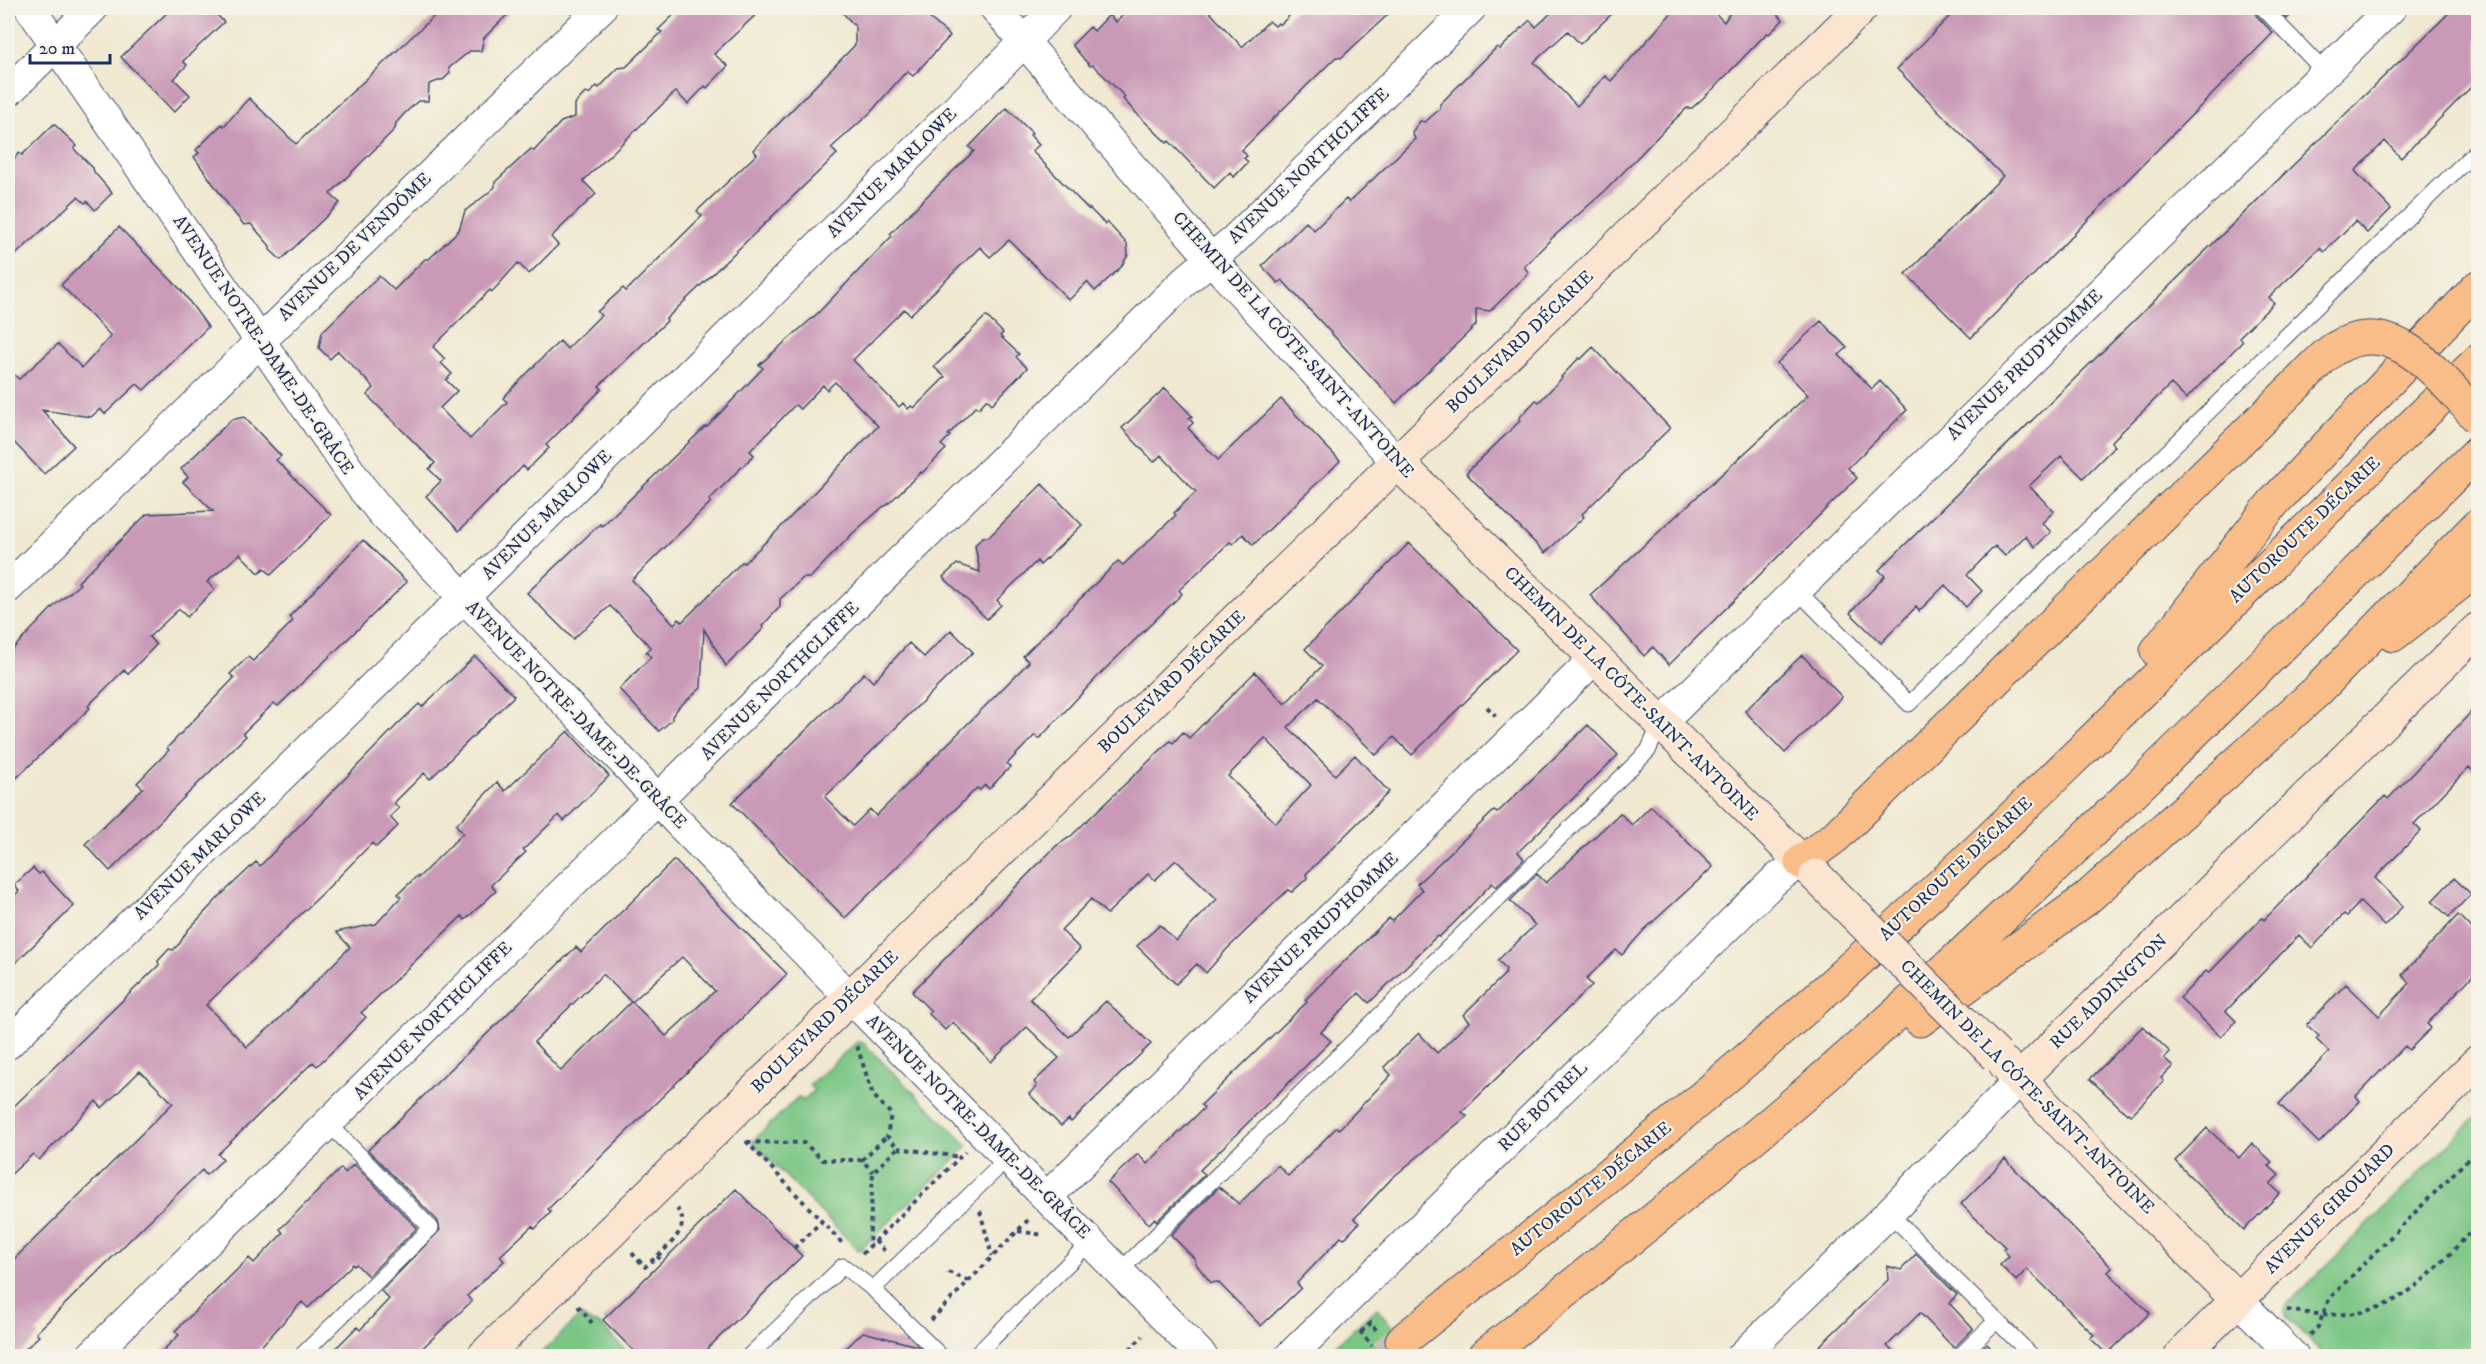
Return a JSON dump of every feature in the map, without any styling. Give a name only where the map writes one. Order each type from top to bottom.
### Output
[{"type":"highway","points":[[2077,754],[2274,502],[2478,287]]},
{"type":"highway","points":[[1809,869],[1835,837],[2332,350],[2364,338],[2391,340],[2403,345],[2421,360],[2478,418]]},
{"type":"highway","name":"AUTOROUTE DÉCARIE","points":[[1390,1348],[1620,1167],[1783,1028],[1986,842],[2478,361]]},
{"type":"highway","points":[[1484,1356],[1719,1167],[1933,981],[2051,871],[2478,452]]},
{"type":"highway","points":[[1719,1167],[2086,899],[2317,691],[2478,525]]},
{"type":"highway","points":[[2317,691],[2478,569]]},
{"type":"street","name":"AVENUE NOTRE-DAME-DE-GRÂCE","points":[[30,8],[361,487],[383,514],[658,800],[1009,1158],[1038,1208],[1091,1241],[1202,1356]]},
{"type":"street","points":[[8,92],[93,8]]},
{"type":"street","name":"AVENUE DE VENDÔME","points":[[8,588],[601,8]]},
{"type":"street","name":"CHEMIN DE LA CÔTE-SAINT-ANTOINE","points":[[995,8],[1211,259],[1397,462],[1997,1056],[2238,1300],[2299,1348]]},
{"type":"street","name":"AVENUE MARLOWE","points":[[8,1044],[463,598],[1056,8]]},
{"type":"street","name":"AVENUE NORTHCLIFFE","points":[[91,1356],[1186,280],[1243,231],[1471,8]]},
{"type":"street","name":"BOULEVARD DÉCARIE","points":[[484,1356],[1861,8]]},
{"type":"street","name":"AVENUE PRUD'HOMME","points":[[1660,724],[2391,8]]},
{"type":"street","name":"RUE ADDINGTON","points":[[1742,1356],[2478,629]]},
{"type":"street","name":"AVENUE PRUD'HOMME","points":[[1038,1208],[1595,658]]},
{"type":"street","name":"RUE BOTREL","points":[[1290,1356],[1776,879],[1809,869]]},
{"type":"street","name":"AVENUE GIROUARD","points":[[2181,1356],[2478,1062]]},
{"type":"lane","points":[[2263,8],[2325,72]]},
{"type":"lane","points":[[1796,589],[1909,704],[2478,149]]},
{"type":"lane","points":[[1120,1271],[1648,751],[1660,724]]},
{"type":"lane","points":[[301,1356],[431,1228],[329,1124]]},
{"type":"lane","points":[[873,1289],[1009,1158]]},
{"type":"lane","points":[[1888,1213],[2032,1356]]},
{"type":"lane","points":[[975,1356],[1091,1241]]},
{"type":"lane","points":[[749,1356],[843,1266],[873,1289],[941,1356]]},
{"type":"lane","points":[[1960,1356],[1996,1321]]},
{"type":"path","points":[[1487,707],[1499,719]]},
{"type":"path","points":[[849,1249],[746,1142],[804,1143],[823,1160],[862,1160],[887,1136],[891,1114],[873,1095],[857,1042]]},
{"type":"path","points":[[855,1255],[859,1256],[869,1248],[961,1156],[898,1148],[887,1136]]},
{"type":"path","points":[[869,1248],[873,1172],[898,1148]]},
{"type":"path","points":[[2299,1348],[2318,1327],[2329,1299],[2478,1149]]},
{"type":"path","points":[[862,1160],[873,1172]]},
{"type":"path","points":[[979,1207],[992,1257]]},
{"type":"path","points":[[947,1304],[1038,1208]]},
{"type":"path","points":[[632,1253],[645,1266],[657,1256],[684,1225],[683,1216],[677,1209]]},
{"type":"path","points":[[794,1248],[822,1221]]},
{"type":"path","points":[[2280,1310],[2323,1316],[2348,1316],[2366,1312],[2405,1296],[2422,1283],[2478,1224]]},
{"type":"path","points":[[1017,1231],[1049,1235]]},
{"type":"path","points":[[657,1256],[663,1261]]},
{"type":"path","points":[[948,1272],[969,1281]]},
{"type":"path","points":[[578,1305],[592,1323]]},
{"type":"path","points":[[1357,1327],[1390,1348]]},
{"type":"path","points":[[1123,1356],[1150,1329]]},
{"type":"green space","points":[[857,1042],[863,1043],[968,1146],[858,1250],[752,1142],[798,1097],[803,1101],[814,1090],[809,1085]]},
{"type":"green space","points":[[2478,1115],[2478,1356],[2326,1356],[2287,1318],[2285,1310],[2288,1304]]},
{"type":"green space","points":[[1377,1308],[1415,1356],[1324,1356]]},
{"type":"green space","points":[[581,1315],[588,1321],[599,1324],[631,1356],[538,1356]]},
{"type":"building","points":[[172,8],[210,8],[224,22],[183,61],[187,65],[174,79],[190,95],[174,112],[121,57]]},
{"type":"building","points":[[443,8],[514,8],[484,38],[481,51],[470,51],[449,68],[450,73],[444,79],[429,84],[428,101],[418,101],[404,114],[396,123],[395,129],[330,194],[340,203],[281,260],[270,250],[270,246],[251,224],[244,225],[231,209],[194,157],[199,153],[196,150],[222,124],[224,126],[249,98],[296,144]]},
{"type":"building","points":[[681,8],[763,8],[714,54],[728,66],[707,88],[705,86],[688,104],[676,92],[583,181],[596,194],[551,237],[558,245],[529,274],[518,263],[492,292],[490,290],[433,347],[445,359],[441,363],[452,374],[446,380],[457,391],[440,408],[470,439],[507,402],[503,398],[548,352],[560,341],[567,349],[601,315],[597,312],[623,288],[626,291],[702,216],[697,211],[757,154],[753,150],[855,45],[855,26],[838,8],[926,8],[926,15],[950,36],[913,76],[908,72],[903,75],[870,113],[831,148],[837,154],[599,386],[602,389],[546,445],[549,448],[527,470],[523,466],[459,531],[426,496],[441,481],[429,469],[435,463],[367,395],[374,388],[338,351],[330,359],[319,348],[322,332],[379,276],[394,290],[425,259],[429,259],[459,230],[465,211],[495,187],[495,182],[531,149],[534,151],[561,122],[575,117],[575,104],[585,93],[589,94],[597,86],[599,88],[618,68],[626,67],[662,32],[658,30]]},
{"type":"building","points":[[1130,8],[1206,8],[1242,47],[1269,21],[1275,26],[1278,23],[1280,25],[1297,8],[1395,8],[1341,58],[1336,57],[1292,100],[1242,150],[1248,162],[1234,177],[1230,172],[1214,188],[1169,141],[1167,143],[1138,115],[1123,99],[1125,97],[1093,65],[1090,66],[1072,45],[1090,27],[1094,31],[1109,15],[1116,22]]},
{"type":"building","points":[[1546,8],[1618,8],[1580,44],[1568,31],[1534,62],[1577,106],[1605,76],[1611,81],[1676,8],[1710,8],[1724,22],[1733,8],[1771,8],[1783,20],[1769,34],[1767,33],[1713,89],[1692,108],[1687,108],[1665,129],[1606,190],[1552,238],[1524,267],[1529,273],[1490,311],[1476,309],[1476,325],[1396,403],[1282,280],[1278,283],[1262,266],[1306,222],[1314,230],[1346,199],[1349,202],[1415,139],[1412,132],[1420,121],[1425,122],[1440,109],[1440,104],[1497,47],[1500,49],[1530,20],[1536,27],[1551,13]]},
{"type":"building","points":[[1958,8],[2254,8],[2256,15],[2273,33],[1971,338],[1906,274],[2003,176],[1897,69]]},
{"type":"building","points":[[2276,8],[2299,8],[2287,19]]},
{"type":"building","points":[[2454,8],[2478,8],[2478,80],[2401,158],[2385,141],[2355,171],[2391,209],[2367,233],[2355,221],[2324,252],[2320,248],[2269,297],[2274,303],[2239,337],[2243,341],[2186,399],[2171,384],[2111,442],[2115,446],[2083,478],[2061,456],[2029,486],[2054,511],[2042,523],[2051,532],[2035,547],[2025,536],[2005,556],[1995,546],[1967,575],[1982,591],[1966,607],[1945,585],[1919,611],[1916,607],[1881,643],[1850,613],[1885,576],[1879,570]]},
{"type":"building","points":[[1007,108],[1032,133],[1030,135],[1039,145],[1032,151],[1088,209],[1105,224],[1107,222],[1127,244],[1128,255],[1121,267],[1095,291],[1087,282],[1069,300],[1009,240],[990,257],[980,247],[910,315],[904,309],[853,360],[899,407],[903,403],[908,409],[911,406],[914,408],[945,377],[934,367],[986,316],[1003,333],[1000,336],[1019,354],[1016,357],[1027,368],[992,404],[987,399],[979,408],[976,406],[941,445],[946,449],[922,473],[853,533],[810,578],[803,578],[780,599],[780,607],[762,626],[764,628],[726,666],[704,629],[701,688],[679,707],[672,716],[672,720],[659,731],[619,689],[651,657],[646,652],[651,648],[630,625],[610,606],[573,639],[527,593],[707,427],[763,368],[759,365],[818,313],[892,236],[890,234],[974,151],[969,147]],"holes":[[[835,382],[878,426],[778,530],[744,563],[742,562],[682,622],[679,619],[674,624],[632,580],[711,502],[709,500],[754,455],[750,451],[795,405],[800,409],[823,385],[827,390]]]},
{"type":"building","points":[[54,124],[77,146],[74,149],[93,168],[112,193],[95,210],[87,201],[85,203],[78,197],[8,262],[8,165],[19,153],[22,155]]},
{"type":"building","points":[[119,227],[181,290],[208,327],[144,390],[137,384],[105,414],[100,409],[91,417],[42,410],[74,446],[44,474],[8,436],[8,370],[19,379],[58,344],[82,368],[111,336],[61,285]]},
{"type":"building","points":[[1821,321],[1847,348],[1839,355],[1872,389],[1880,381],[1907,410],[1848,468],[1857,478],[1669,665],[1653,647],[1644,656],[1590,595],[1808,395],[1777,363]]},
{"type":"building","points":[[1593,347],[1670,428],[1582,514],[1584,517],[1545,553],[1466,473],[1520,421],[1519,418],[1536,400],[1539,402],[1579,358],[1581,359]]},
{"type":"building","points":[[1165,388],[1192,416],[1189,418],[1193,423],[1188,428],[1218,460],[1281,399],[1340,461],[1253,545],[1243,534],[1233,544],[1230,542],[1179,590],[1182,594],[1102,672],[1039,739],[1035,735],[1007,764],[1010,767],[989,789],[985,785],[980,790],[977,788],[845,918],[732,803],[864,673],[873,682],[909,643],[924,657],[951,630],[973,652],[825,797],[853,826],[870,809],[876,816],[1029,662],[1023,656],[1118,561],[1123,565],[1176,515],[1174,513],[1196,492],[1161,455],[1154,462],[1122,428]]},
{"type":"building","points":[[244,417],[281,456],[276,460],[331,515],[271,575],[264,568],[259,573],[240,554],[207,582],[215,589],[187,617],[179,609],[149,637],[156,645],[128,674],[124,670],[88,706],[90,708],[8,786],[8,654],[147,514],[213,511],[183,482],[188,477],[181,469],[231,420]]},
{"type":"building","points":[[1042,484],[1082,525],[1040,565],[1037,561],[997,600],[1001,605],[987,619],[943,577],[957,564],[980,572],[975,545],[983,537],[989,537]]},
{"type":"building","points":[[363,540],[407,582],[278,706],[274,703],[243,733],[246,736],[110,871],[85,844],[143,788],[137,783],[234,678],[230,674],[248,657],[253,661],[293,621],[289,617]]},
{"type":"building","points":[[1409,543],[1517,650],[1412,755],[1394,737],[1376,755],[1318,698],[1288,727],[1335,775],[1355,755],[1389,792],[1306,874],[1307,878],[1292,892],[1288,890],[1227,949],[1206,973],[1197,964],[1176,984],[1137,946],[1160,925],[1176,941],[1217,899],[1176,860],[1155,880],[1148,874],[1107,914],[1091,899],[1061,930],[1080,949],[1030,999],[1069,1037],[1106,1001],[1151,1044],[1071,1122],[1069,1119],[1061,1126],[1029,1094],[1037,1086],[1034,1082],[1059,1058],[1027,1027],[991,1062],[953,1022],[945,1030],[929,1014],[931,1011],[912,992],[1056,846],[1070,837],[1170,741],[1173,743],[1183,732],[1189,738],[1255,672],[1285,704],[1322,666],[1305,649]],"holes":[[[1265,738],[1311,785],[1276,823],[1228,776]]]},
{"type":"building","points":[[1802,655],[1842,697],[1785,753],[1745,711]]},
{"type":"building","points":[[475,656],[514,696],[430,779],[424,773],[394,803],[399,808],[390,817],[398,826],[376,847],[372,843],[206,1005],[247,1047],[275,1023],[350,947],[336,932],[376,924],[401,897],[398,894],[417,876],[418,878],[463,833],[456,825],[497,782],[505,791],[568,731],[609,776],[564,821],[559,815],[523,850],[526,852],[491,885],[496,891],[465,920],[462,916],[361,1013],[366,1017],[341,1043],[317,1066],[313,1062],[218,1154],[223,1159],[214,1168],[206,1175],[202,1170],[36,1333],[39,1336],[18,1356],[8,1356],[8,1265],[173,1103],[140,1071],[102,1108],[96,1101],[39,1160],[33,1154],[8,1177],[8,1112],[159,965],[158,961],[169,949],[173,950],[180,943],[187,931],[221,895],[256,862],[260,866],[398,724],[419,704],[422,707]]},
{"type":"building","points":[[2478,705],[2478,776],[2469,767],[2414,824],[2421,831],[2375,878],[2403,906],[2384,926],[2360,902],[2347,916],[2344,914],[2312,948],[2299,935],[2226,1011],[2236,1021],[2221,1037],[2180,998],[2206,971],[2209,973],[2262,918],[2264,920],[2385,796],[2388,799]]},
{"type":"building","points":[[1588,725],[1618,755],[1518,852],[1524,859],[1496,887],[1492,883],[1454,923],[1439,937],[1437,936],[1369,1003],[1359,993],[1321,1032],[1331,1041],[1200,1170],[1205,1174],[1157,1221],[1155,1218],[1149,1224],[1108,1182],[1138,1154],[1147,1164],[1204,1108],[1201,1105],[1307,1002],[1305,1000],[1322,983],[1389,918],[1392,921],[1422,890],[1417,884],[1494,811],[1497,813]]},
{"type":"building","points":[[1651,806],[1713,867],[1644,930],[1622,955],[1616,950],[1586,979],[1592,985],[1462,1112],[1467,1116],[1392,1178],[1354,1219],[1359,1223],[1344,1239],[1341,1237],[1297,1283],[1301,1288],[1261,1326],[1218,1282],[1211,1283],[1196,1264],[1195,1259],[1171,1235],[1219,1187],[1239,1204],[1278,1165],[1288,1176],[1337,1127],[1339,1129],[1391,1075],[1384,1067],[1419,1033],[1437,1053],[1469,1022],[1463,1015],[1506,973],[1506,969],[1498,960],[1535,925],[1510,901],[1537,874],[1546,883],[1620,813],[1632,825]]},
{"type":"building","points":[[674,860],[787,974],[548,1209],[551,1212],[535,1229],[532,1226],[500,1256],[504,1261],[467,1296],[472,1301],[414,1356],[328,1356],[357,1327],[360,1330],[389,1299],[381,1291],[440,1230],[438,1221],[368,1150],[576,947],[581,952]],"holes":[[[682,957],[715,991],[666,1036],[632,1002]],[[603,974],[631,1002],[561,1071],[534,1042]]]},
{"type":"building","points":[[33,868],[39,874],[42,872],[74,906],[8,970],[8,902],[19,891],[14,885]]},
{"type":"building","points":[[2454,878],[2471,894],[2449,917],[2432,901]]},
{"type":"building","points":[[2458,915],[2478,935],[2478,970],[2427,1024],[2431,1028],[2409,1050],[2405,1046],[2356,1096],[2360,1101],[2319,1143],[2279,1104],[2329,1052],[2316,1039],[2319,1036],[2307,1025],[2346,984],[2379,1016],[2410,983],[2402,975]]},
{"type":"building","points":[[2143,1026],[2170,1052],[2164,1058],[2173,1066],[2161,1078],[2164,1081],[2131,1115],[2127,1114],[2090,1079]]},
{"type":"building","points":[[2207,1128],[2239,1158],[2252,1143],[2272,1162],[2269,1166],[2279,1175],[2270,1184],[2280,1193],[2244,1230],[2175,1161]]},
{"type":"building","points":[[2005,1159],[2112,1268],[2108,1272],[2150,1313],[2107,1354],[2090,1338],[2094,1335],[2027,1269],[2016,1281],[2000,1265],[2009,1256],[2003,1249],[2005,1247],[1961,1204]]},
{"type":"building","points":[[354,1164],[417,1228],[368,1276],[356,1264],[354,1266],[353,1264],[308,1308],[302,1302],[252,1356],[157,1356],[179,1335],[175,1331],[249,1258],[254,1263],[283,1233],[280,1229],[341,1168],[345,1173]]},
{"type":"building","points":[[736,1189],[802,1256],[700,1356],[639,1356],[603,1320]]},
{"type":"building","points":[[1916,1254],[1957,1295],[1949,1303],[1973,1329],[1954,1348],[1920,1313],[1887,1346],[1897,1356],[1809,1356],[1888,1280],[1887,1266],[1901,1270]]},
{"type":"building","points":[[863,1332],[917,1346],[928,1356],[838,1356]]},
{"type":"building","points":[[1987,1344],[1999,1356],[1973,1356]]},
{"type":"tunnel","points":[[1383,1356],[1402,1341]]}]
